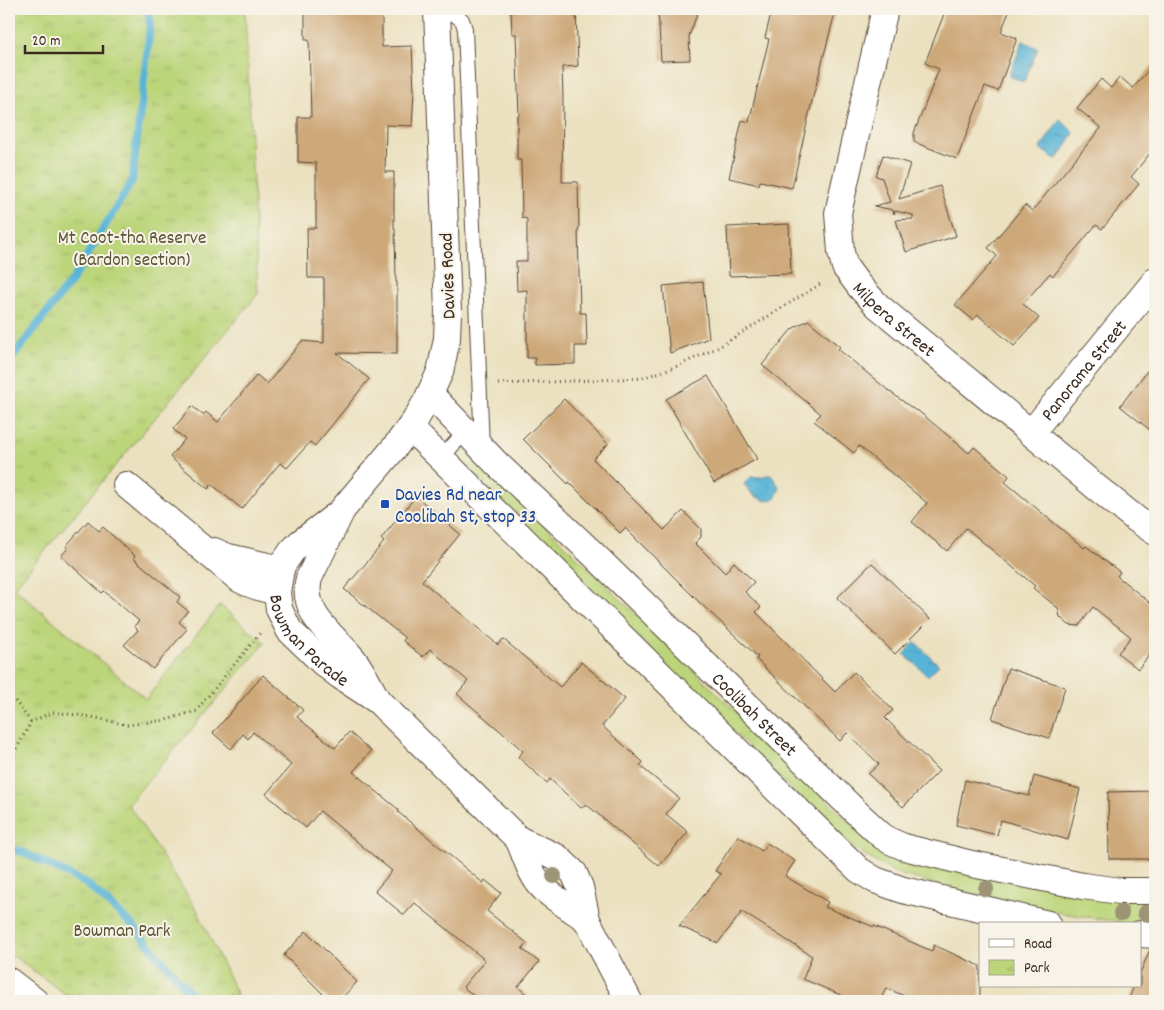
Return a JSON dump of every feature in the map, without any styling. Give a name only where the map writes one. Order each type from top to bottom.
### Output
[{"type":"street","name":"Davies Road","points":[[279,580],[292,551],[342,510],[410,428],[430,394],[440,372],[447,332],[448,312],[437,9]]},
{"type":"street","name":"Milpera Street","points":[[885,9],[838,213],[841,252],[845,267],[878,306],[1129,513],[1155,532]]},
{"type":"street","name":"Panorama Street","points":[[1031,433],[1155,281]]},
{"type":"street","name":"Coolibah Street","points":[[430,394],[882,836],[904,847],[972,864],[1083,886],[1120,891],[1155,891]]},
{"type":"street","name":"Coolibah Street","points":[[410,428],[859,870],[875,880],[902,890],[1039,922]]},
{"type":"street","name":"Bowman Parade","points":[[126,485],[248,584],[266,590],[279,580]]},
{"type":"street","name":"Davies Road","points":[[308,578],[342,510]]},
{"type":"street","name":"Bowman Parade","points":[[308,578],[307,594],[311,608],[318,621],[354,660],[378,700]]},
{"type":"street","name":"Bowman Parade","points":[[279,580],[279,608],[289,630],[323,663],[378,700],[518,839],[557,857],[574,873],[580,887],[587,920],[629,1001]]},
{"type":"street","points":[[1142,934],[1155,935]]},
{"type":"street","points":[[9,981],[35,1001]]},
{"type":"lane","name":"Davies Road","points":[[447,9],[462,20],[465,29],[474,439]]},
{"type":"lane","points":[[441,458],[474,439]]},
{"type":"path","points":[[9,227],[12,231],[9,240]]},
{"type":"path","points":[[497,384],[642,378],[676,367],[720,347],[822,283]]},
{"type":"path","points":[[9,762],[31,722],[53,712],[92,717],[127,725],[166,720],[196,711],[262,630],[283,619]]},
{"type":"path","points":[[9,694],[31,722]]},
{"type":"green space","name":"Mt Coot-tha Reserve (Bardon section)","points":[[9,9],[245,9],[258,294],[14,588],[146,699],[220,605],[265,643],[128,804],[197,910],[240,1001],[84,1001],[69,997],[15,957],[9,957]]},
{"type":"green space","points":[[462,445],[848,821],[1155,902],[1155,923],[1118,922],[994,899],[901,875],[866,856],[834,832],[456,455],[456,451]]},
{"type":"water","points":[[1023,41],[1038,48],[1024,82],[1009,76]]},
{"type":"water","points":[[1060,119],[1074,133],[1060,156],[1056,159],[1040,149]]},
{"type":"water","points":[[771,474],[780,488],[775,498],[766,501],[753,495],[744,484],[751,477]]},
{"type":"water","points":[[915,642],[939,665],[928,676],[904,654]]},
{"type":"building","points":[[305,9],[382,9],[382,47],[412,46],[414,92],[412,126],[386,125],[385,172],[394,172],[397,354],[337,353],[369,379],[315,446],[310,442],[287,468],[280,463],[242,509],[211,484],[208,489],[170,457],[185,439],[173,429],[192,406],[203,415],[206,412],[218,422],[257,375],[267,384],[302,341],[324,343],[324,278],[308,278],[307,228],[316,228],[316,163],[298,162],[298,117],[311,117],[309,40],[305,40]]},
{"type":"building","points":[[511,9],[576,9],[578,66],[562,67],[562,182],[578,182],[580,313],[586,313],[587,346],[575,346],[575,364],[535,365],[535,358],[527,358],[527,290],[517,291],[516,261],[527,261],[527,219],[522,218],[521,160],[517,160],[517,116],[519,116],[516,34],[512,34]]},
{"type":"building","points":[[658,9],[699,9],[689,36],[690,60],[661,61]]},
{"type":"building","points":[[772,9],[836,9],[792,188],[760,181],[759,185],[729,178],[742,120],[749,122],[769,39],[765,38]]},
{"type":"building","points":[[946,9],[1010,9],[1001,32],[1017,38],[998,91],[985,86],[957,159],[914,142],[914,133],[939,69],[925,63]]},
{"type":"building","points":[[1155,62],[1155,147],[1131,177],[1139,184],[1102,229],[1096,225],[1053,276],[1050,273],[1023,304],[1039,318],[1014,346],[978,315],[973,320],[955,305],[997,256],[988,248],[1025,205],[1032,211],[1101,128],[1077,108],[1101,79],[1111,88],[1120,77],[1133,88]]},
{"type":"building","points":[[883,155],[910,164],[899,199],[940,186],[956,236],[906,252],[896,220],[913,219],[913,215],[895,211],[894,214],[893,210],[874,206],[890,202],[882,178],[876,176]]},
{"type":"building","points":[[789,224],[791,274],[729,276],[727,227]]},
{"type":"building","points":[[703,282],[709,338],[670,353],[663,286]]},
{"type":"building","points":[[808,320],[840,347],[838,349],[969,453],[974,447],[1009,476],[1005,482],[1084,548],[1086,546],[1120,572],[1117,576],[1155,607],[1155,648],[1138,669],[1118,653],[1131,637],[1093,607],[1079,626],[1069,625],[1060,617],[1058,608],[1033,588],[1035,586],[966,528],[947,551],[912,522],[927,503],[859,446],[854,453],[814,421],[821,414],[762,365],[792,329]]},
{"type":"building","points":[[1155,361],[1155,434],[1120,406]]},
{"type":"building","points":[[708,376],[757,459],[714,483],[666,399]]},
{"type":"building","points":[[564,399],[608,444],[593,459],[664,530],[683,511],[701,529],[701,537],[695,543],[725,573],[734,562],[754,582],[745,592],[761,607],[756,612],[835,692],[854,672],[893,710],[885,718],[939,771],[903,807],[868,774],[879,764],[847,733],[840,741],[756,659],[758,657],[698,601],[625,528],[620,533],[523,439]]},
{"type":"building","points":[[416,496],[460,534],[422,581],[498,645],[503,639],[560,687],[581,662],[625,699],[602,726],[643,762],[640,766],[679,798],[666,814],[688,832],[659,866],[586,804],[581,808],[550,779],[547,783],[518,757],[523,751],[457,694],[468,681],[430,649],[423,657],[403,641],[405,638],[344,589],[384,542],[381,539]]},
{"type":"building","points":[[88,521],[99,531],[103,527],[135,556],[133,558],[180,597],[177,602],[188,611],[179,622],[187,629],[153,669],[124,645],[138,630],[134,626],[139,621],[104,591],[102,593],[61,556],[68,548],[66,546]]},
{"type":"building","points":[[872,563],[930,619],[895,654],[837,598]]},
{"type":"building","points":[[1008,668],[1065,687],[1049,738],[992,719]]},
{"type":"building","points":[[263,675],[303,710],[297,717],[335,748],[349,732],[371,751],[353,772],[483,883],[485,880],[501,893],[487,911],[527,943],[522,949],[539,962],[518,987],[534,1001],[481,1001],[463,987],[485,960],[415,903],[404,915],[375,891],[392,871],[320,811],[306,828],[266,794],[291,765],[253,732],[248,739],[243,734],[231,749],[213,733]]},
{"type":"building","points":[[1034,776],[1080,789],[1068,840],[1001,820],[997,835],[956,825],[965,780],[1029,796]]},
{"type":"building","points":[[1155,791],[1155,859],[1109,859],[1108,792]]},
{"type":"building","points":[[738,836],[762,851],[767,843],[795,861],[785,876],[828,902],[825,907],[932,951],[934,945],[979,966],[980,1001],[916,1001],[886,988],[880,1001],[841,1001],[843,996],[803,979],[812,956],[742,912],[718,943],[679,926],[721,874],[715,871]]},
{"type":"building","points":[[306,931],[357,982],[339,1001],[330,1001],[284,955]]},
{"type":"building","points":[[1150,950],[1155,950],[1155,1001],[1128,1001],[1133,988],[1142,988],[1142,968]]},
{"type":"waterway","points":[[9,362],[72,280],[132,181],[150,27],[149,9]]},
{"type":"waterway","points":[[9,849],[23,852],[87,884],[133,926],[197,1001]]},
{"type":"place","name":"Davies Rd near Coolibah St, stop 33","points":[[385,504]]},
{"type":"park label","name":"Bowman Park","points":[[122,929]]}]
